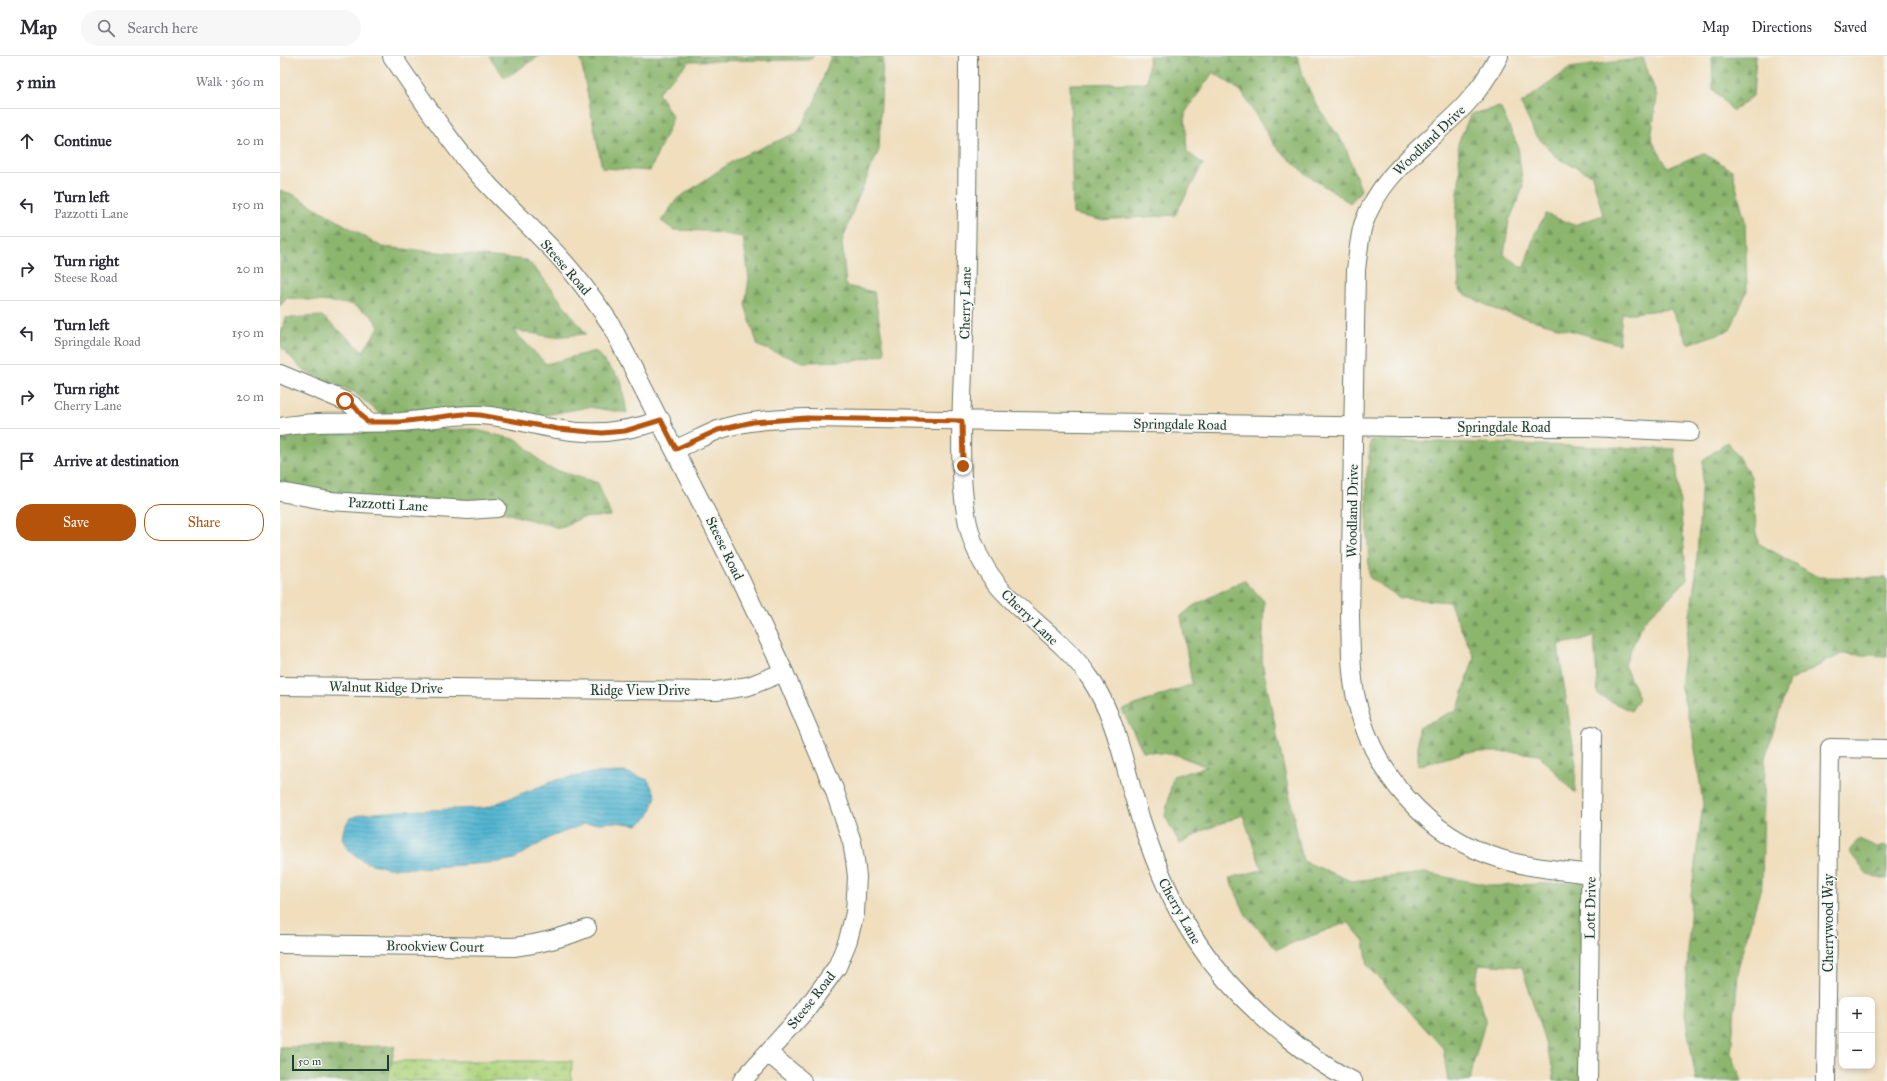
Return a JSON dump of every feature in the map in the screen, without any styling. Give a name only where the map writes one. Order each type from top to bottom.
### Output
[{"type":"street","name":"Steese Road","points":[[392,56],[447,134],[478,173],[563,260],[590,294],[620,340],[676,449],[784,672],[816,745],[844,815],[855,860],[857,895],[848,940],[837,967],[820,992],[742,1081]]},
{"type":"street","name":"Cherry Lane","points":[[968,56],[962,421],[966,510],[969,528],[988,572],[1001,589],[1017,607],[1074,659],[1089,676],[1115,729],[1154,862],[1179,914],[1208,958],[1246,1002],[1265,1020],[1343,1079]]},
{"type":"street","name":"Woodland Drive","points":[[1499,56],[1483,83],[1466,104],[1414,151],[1387,180],[1371,207],[1363,225],[1356,270],[1350,617],[1352,670],[1359,714],[1378,759],[1395,785],[1410,802],[1448,834],[1466,845],[1484,853],[1514,862],[1591,874]]},
{"type":"street","points":[[280,374],[345,401],[355,407],[367,422]]},
{"type":"street","points":[[280,427],[320,422],[400,422],[463,414],[480,415],[558,429],[602,433],[625,431],[661,420]]},
{"type":"street","name":"Springdale Road","points":[[676,449],[718,430],[753,422],[807,418],[962,421],[1590,427],[1690,432]]},
{"type":"street","name":"Pazzotti Lane","points":[[280,492],[330,501],[468,510],[497,508]]},
{"type":"street","name":"Ridge View Drive","points":[[492,688],[716,691],[748,686],[784,672]]},
{"type":"street","name":"Walnut Ridge Drive","points":[[280,686],[492,688]]},
{"type":"street","name":"Lott Drive","points":[[1588,1081],[1592,735]]},
{"type":"street","name":"Cherrywood Way","points":[[1826,1081],[1830,748],[1887,749]]},
{"type":"street","name":"Brookview Court","points":[[280,944],[514,947],[534,945],[587,928]]},
{"type":"street","points":[[768,1053],[802,1081]]},
{"type":"green space","points":[[489,56],[539,56],[505,78]]},
{"type":"green space","points":[[580,56],[814,56],[809,60],[690,61],[658,92],[673,118],[650,171],[602,168]]},
{"type":"green space","points":[[831,56],[883,56],[879,150],[855,205],[842,242],[846,286],[874,292],[885,354],[855,361],[803,362],[758,346],[745,305],[749,278],[743,237],[705,231],[674,230],[661,221],[677,199],[736,159],[798,132],[814,104]]},
{"type":"green space","points":[[1149,56],[1297,56],[1302,75],[1316,104],[1345,146],[1361,190],[1350,203],[1306,174],[1275,146],[1241,91],[1213,72],[1185,113],[1187,152],[1203,164],[1175,215],[1100,220],[1073,214],[1070,84],[1147,83]]},
{"type":"green space","points":[[1712,56],[1756,56],[1753,96],[1733,111],[1713,89]]},
{"type":"green space","points":[[1643,58],[1657,96],[1651,139],[1668,168],[1703,153],[1732,170],[1745,221],[1747,291],[1730,330],[1688,344],[1671,309],[1622,314],[1619,344],[1496,310],[1459,291],[1456,214],[1460,172],[1458,143],[1471,114],[1500,107],[1518,146],[1523,188],[1509,221],[1504,255],[1524,268],[1535,233],[1546,214],[1574,225],[1603,215],[1592,175],[1557,158],[1535,134],[1521,104],[1570,68]]},
{"type":"green space","points":[[280,190],[294,195],[382,247],[527,260],[543,278],[586,334],[552,337],[513,330],[546,364],[595,351],[621,380],[627,413],[588,407],[530,418],[400,422],[378,412],[354,392],[304,371],[280,346],[280,337],[285,318],[322,316],[363,351],[379,327],[371,315],[351,304],[287,298],[280,306]]},
{"type":"green space","points":[[472,429],[518,440],[546,467],[598,483],[611,516],[582,518],[559,528],[488,508],[280,497],[280,440],[296,436],[416,430]]},
{"type":"green space","points":[[1371,440],[1675,449],[1687,580],[1643,622],[1624,665],[1639,698],[1631,711],[1598,695],[1594,637],[1558,645],[1576,765],[1575,793],[1539,755],[1515,752],[1467,752],[1418,766],[1418,728],[1458,709],[1474,657],[1449,602],[1400,598],[1369,577],[1366,481]]},
{"type":"green space","points":[[1728,442],[1751,476],[1758,543],[1818,577],[1887,578],[1887,656],[1841,654],[1789,681],[1765,758],[1762,884],[1739,962],[1731,1053],[1742,1081],[1696,1081],[1685,1014],[1691,895],[1703,804],[1692,729],[1680,685],[1696,573],[1703,460]]},
{"type":"green space","points":[[1244,580],[1264,601],[1262,662],[1303,861],[1351,881],[1424,873],[1494,886],[1584,882],[1580,1081],[1554,1081],[1553,1069],[1522,967],[1479,964],[1475,988],[1486,1019],[1470,1081],[1448,1081],[1443,1048],[1368,966],[1364,941],[1348,922],[1277,949],[1246,915],[1229,878],[1262,870],[1243,815],[1204,830],[1180,844],[1165,816],[1173,776],[1207,767],[1177,755],[1143,751],[1122,710],[1192,684],[1181,616],[1193,606]]},
{"type":"green space","points":[[1859,839],[1877,847],[1887,846],[1887,879],[1867,875],[1849,851]]},
{"type":"green space","points":[[395,1046],[387,1081],[280,1081],[280,1047]]},
{"type":"green space","points":[[392,1061],[572,1061],[571,1081],[387,1081]]},
{"type":"water","points":[[625,772],[648,780],[656,796],[649,816],[638,825],[615,822],[584,824],[549,838],[514,859],[499,862],[422,868],[387,868],[365,862],[348,850],[342,838],[344,828],[350,818],[363,814],[398,811],[485,808],[556,780],[592,773]]},
{"type":"route","points":[[345,401],[355,407],[367,422],[400,422],[463,414],[480,415],[558,429],[602,433],[625,431],[661,420],[676,449],[718,430],[753,422],[780,419],[807,418],[962,421],[963,466]]}]
